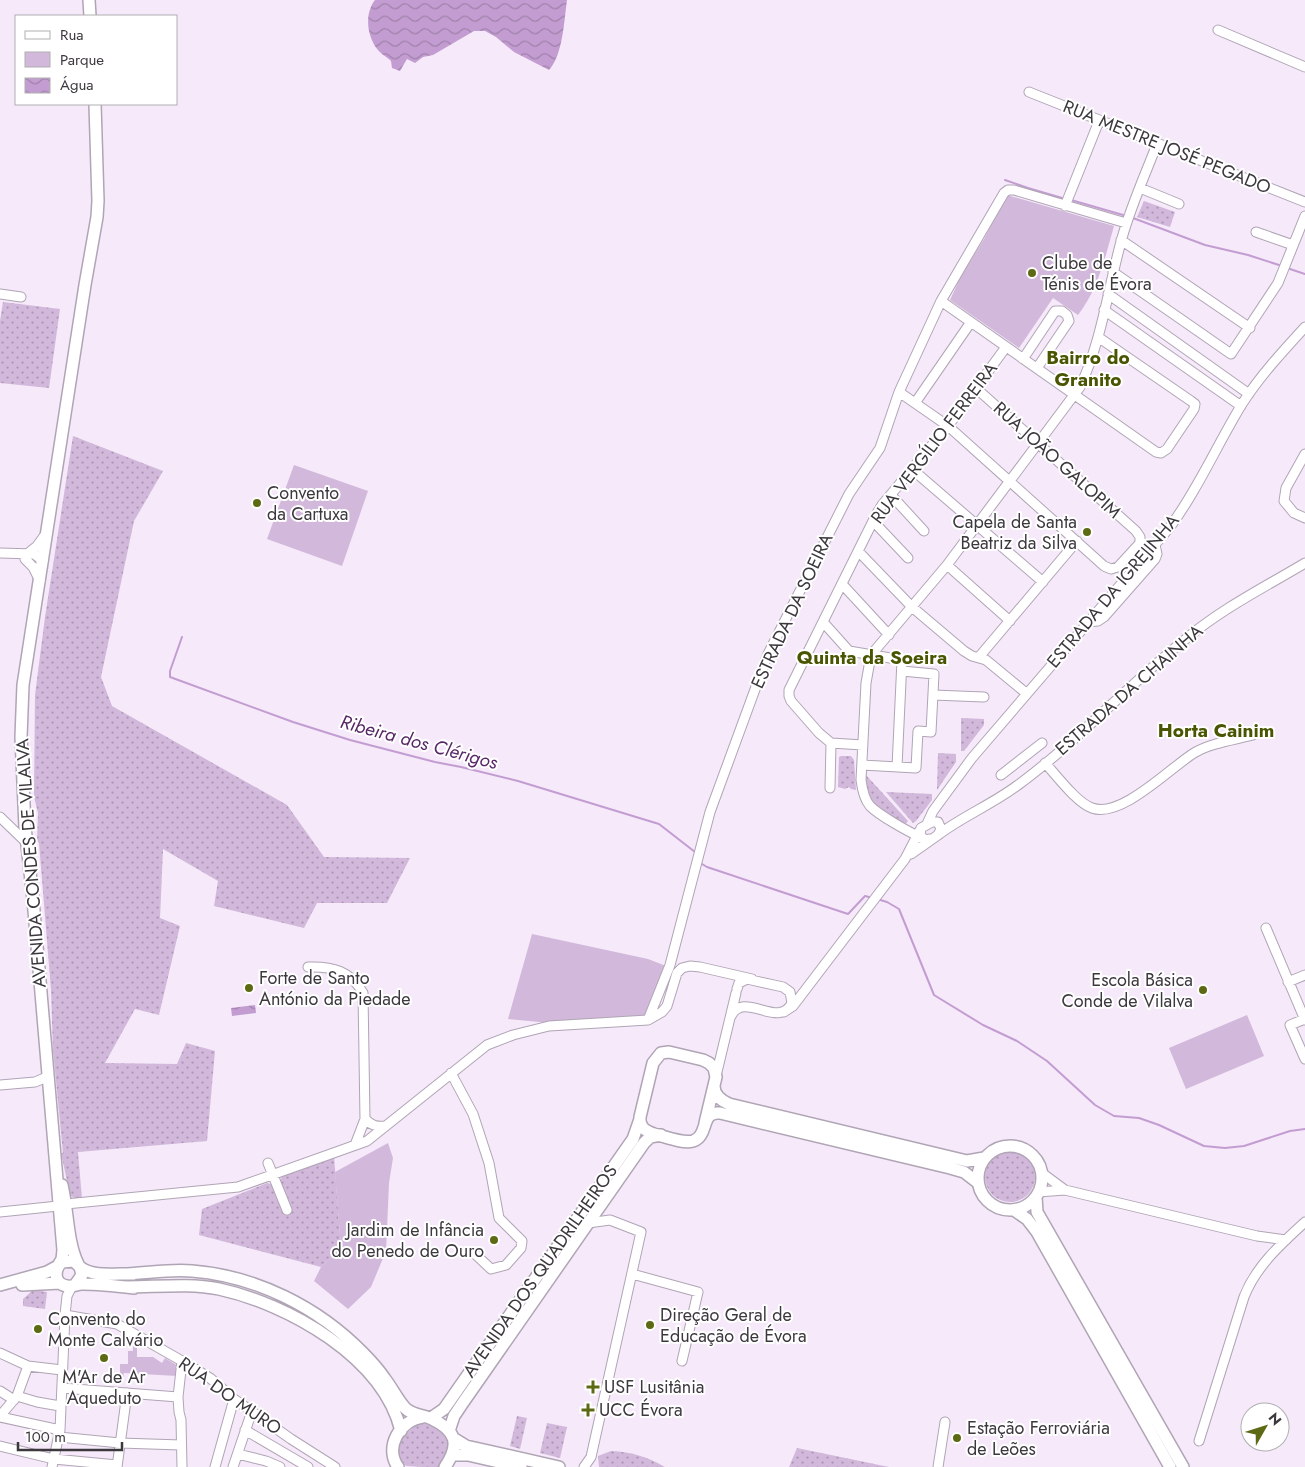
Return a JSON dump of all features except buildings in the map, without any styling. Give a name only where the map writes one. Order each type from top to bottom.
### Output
[{"type":"main road","points":[[89,0],[90,15]]},
{"type":"main road","name":"AVENIDA CONDES DE VILALVA","points":[[62,1205],[54,1149],[48,1082],[26,827],[21,737],[24,685],[89,261],[91,217],[96,174],[95,105]]},
{"type":"main road","points":[[977,1182],[964,1172],[950,1168],[720,1113],[713,1113],[709,1116],[698,1138],[691,1141],[684,1141],[646,1131],[643,1129],[640,1117],[653,1063],[659,1055],[669,1052],[709,1063],[714,1068],[714,1091],[729,1104],[967,1161],[984,1158]]},
{"type":"main road","points":[[704,1127],[715,1081]]},
{"type":"main road","name":"AVENIDA DOS QUADRILHEIROS","points":[[401,1431],[406,1423],[414,1418],[427,1418],[444,1409],[635,1135],[640,1117]]},
{"type":"main road","name":"AVENIDA DOS QUADRILHEIROS","points":[[451,1434],[454,1416],[646,1140],[661,1135]]},
{"type":"main road","points":[[1005,1145],[1018,1146],[1029,1152],[1038,1161],[1042,1173],[1041,1186],[1037,1195],[1026,1206],[1014,1210],[1001,1209],[990,1204],[982,1194],[977,1182],[978,1169],[984,1158],[993,1149],[1005,1145]]},
{"type":"main road","points":[[1037,1195],[1037,1212],[1183,1467]]},
{"type":"main road","points":[[62,1205],[62,1259],[56,1276],[67,1287]]},
{"type":"main road","points":[[62,1205],[72,1247],[82,1275],[67,1287]]},
{"type":"main road","points":[[1014,1210],[1027,1219],[1037,1232],[1170,1467]]},
{"type":"main road","points":[[0,1286],[47,1272],[70,1260],[91,1272],[220,1282],[257,1290],[293,1302],[322,1318],[342,1334],[375,1366],[405,1408],[414,1414],[427,1418],[466,1446],[559,1467]]},
{"type":"main road","points":[[0,1286],[44,1283],[67,1287],[189,1286],[218,1289],[270,1305],[309,1324],[346,1351],[371,1377],[396,1414],[401,1431],[393,1442],[391,1450],[393,1459],[398,1467]]},
{"type":"main road","points":[[445,1467],[453,1456],[455,1447],[451,1434]]},
{"type":"main road","points":[[453,1456],[468,1455],[521,1467]]},
{"type":"street","points":[[1218,30],[1305,67]]},
{"type":"street","name":"RUA MESTRE JOSÉ PEGADO","points":[[1029,92],[1305,202]]},
{"type":"street","points":[[1065,206],[1099,121]]},
{"type":"street","points":[[944,798],[938,823],[940,829],[925,834],[870,805],[863,793],[861,780],[866,683],[871,655],[947,565],[1009,480],[1075,395],[1088,371],[1126,223],[1157,144]]},
{"type":"street","points":[[1140,188],[1179,204]]},
{"type":"street","name":"ESTRADA DA SOEIRA","points":[[648,1020],[670,965],[710,812],[768,654],[849,494],[880,448],[899,392],[941,301],[1004,193],[1008,190],[1014,190],[1126,223]]},
{"type":"street","points":[[1113,272],[1231,354],[1278,283],[1305,216]]},
{"type":"street","points":[[1256,232],[1293,245]]},
{"type":"street","points":[[1121,240],[1250,328]]},
{"type":"street","points":[[0,294],[21,297]]},
{"type":"street","points":[[1108,294],[1249,394]]},
{"type":"street","points":[[941,301],[1156,452],[1161,453],[1167,449],[1194,409],[1195,404],[1192,400],[1098,337]]},
{"type":"street","points":[[1104,310],[1241,406]]},
{"type":"street","points":[[1023,358],[1055,312],[1062,311],[1069,320],[1037,368]]},
{"type":"street","points":[[915,403],[971,322]]},
{"type":"street","name":"ESTRADA DA IGREJINHA","points":[[925,834],[934,811],[972,758],[1155,545],[1185,504],[1249,394],[1274,361],[1305,327]]},
{"type":"street","name":"RUA VERGÍLIO FERREIRA","points":[[831,744],[818,733],[791,701],[789,690],[882,505],[948,426],[1006,347]]},
{"type":"street","name":"RUA JOÃO GALOPIM","points":[[977,388],[1136,531],[1140,537],[1140,543],[1118,567],[1111,570],[1077,542]]},
{"type":"street","points":[[899,392],[948,426],[1077,542],[979,657]]},
{"type":"street","points":[[1305,454],[1286,488],[1284,501],[1294,513],[1305,518]]},
{"type":"street","points":[[913,470],[1042,582]]},
{"type":"street","points":[[891,495],[924,531]]},
{"type":"street","points":[[873,521],[908,558]]},
{"type":"street","points":[[26,557],[47,533]]},
{"type":"street","points":[[858,551],[912,608],[964,651],[993,665],[1026,693]]},
{"type":"street","points":[[0,553],[26,557],[34,554],[43,561]]},
{"type":"street","points":[[26,557],[40,581]]},
{"type":"street","name":"ESTRADA DA CHAINHA","points":[[957,821],[1002,796],[1045,764],[1186,638],[1222,612],[1305,563]]},
{"type":"street","points":[[947,565],[1010,621]]},
{"type":"street","points":[[842,584],[889,635]]},
{"type":"street","points":[[823,622],[849,651],[902,660],[897,767]]},
{"type":"street","points":[[862,764],[916,768],[918,731],[931,732],[934,674],[902,671]]},
{"type":"street","points":[[933,694],[984,697]]},
{"type":"street","points":[[1045,764],[1081,802],[1093,809],[1106,810],[1136,796],[1195,752],[1253,735]]},
{"type":"street","points":[[1001,775],[1024,759],[1042,742]]},
{"type":"street","points":[[830,788],[831,744],[863,745]]},
{"type":"street","points":[[1024,759],[1034,772]]},
{"type":"street","points":[[3,819],[26,827]]},
{"type":"street","points":[[3,819],[28,844]]},
{"type":"street","points":[[938,823],[957,821]]},
{"type":"street","points":[[731,1016],[738,1007],[775,1013],[784,1012],[793,1006],[925,834],[957,821]]},
{"type":"street","points":[[1266,928],[1305,1020],[1290,1025],[1305,1059]]},
{"type":"street","points":[[308,967],[326,966],[344,973],[357,983],[363,993],[364,1120],[355,1145]]},
{"type":"street","points":[[0,1212],[238,1188],[273,1176],[367,1141],[487,1045],[513,1035],[549,1026],[648,1020],[662,1012],[667,1006],[677,973],[682,968],[690,966],[700,967],[798,991],[808,986]]},
{"type":"street","points":[[726,973],[735,979],[739,1002],[747,1007]]},
{"type":"street","points":[[1288,982],[1305,975]]},
{"type":"street","points":[[715,1081],[736,991],[739,984],[745,979],[752,979]]},
{"type":"street","points":[[783,987],[790,992],[793,999],[791,1006],[784,1012]]},
{"type":"street","points":[[702,1060],[715,1059],[721,1054],[723,1048]]},
{"type":"street","points":[[451,1073],[476,1122],[489,1163],[499,1218],[522,1241],[521,1248],[506,1265],[491,1268],[473,1252]]},
{"type":"street","points":[[0,1085],[48,1082]]},
{"type":"street","points":[[364,1120],[378,1127],[385,1126]]},
{"type":"street","points":[[268,1163],[287,1210]]},
{"type":"street","points":[[1042,1173],[1065,1190],[1256,1236],[1286,1240]]},
{"type":"street","points":[[1037,1195],[1065,1190]]},
{"type":"street","points":[[602,1203],[604,1212],[610,1220]]},
{"type":"street","points":[[584,1467],[591,1457],[641,1232],[610,1220],[588,1223]]},
{"type":"street","points":[[1199,1442],[1247,1290],[1257,1272],[1274,1251],[1305,1222]]},
{"type":"street","points":[[1256,1236],[1274,1251]]},
{"type":"street","points":[[632,1274],[698,1292],[682,1361]]},
{"type":"street","points":[[53,1463],[59,1434],[67,1287]]},
{"type":"street","name":"RUA DO MURO","points":[[64,1315],[117,1324],[182,1360],[210,1378],[234,1398],[291,1439],[335,1467]]},
{"type":"street","points":[[0,1353],[28,1366],[62,1370]]},
{"type":"street","points":[[182,1360],[178,1397],[181,1420],[182,1467]]},
{"type":"street","points":[[28,1366],[15,1398],[0,1417],[59,1434],[120,1443],[181,1445]]},
{"type":"street","points":[[62,1388],[178,1397]]},
{"type":"street","points":[[0,1391],[15,1398],[60,1406]]},
{"type":"street","points":[[0,1446],[53,1463],[117,1466],[127,1393]]},
{"type":"street","points":[[215,1467],[234,1398]]},
{"type":"street","points":[[233,1467],[252,1411]]},
{"type":"street","points":[[938,1467],[945,1422]]},
{"type":"street","points":[[245,1430],[308,1467]]},
{"type":"street","points":[[238,1454],[266,1461],[280,1467]]},
{"type":"street","points":[[591,1457],[594,1467]]},
{"type":"green space","name":"Clube de Ténis de Évora","points":[[1007,195],[1114,226],[1096,284],[1078,315],[1053,298],[1019,348],[950,300],[961,276],[984,239]]},
{"type":"green space","points":[[1144,201],[1175,212],[1170,227],[1137,217]]},
{"type":"green space","points":[[3,302],[60,309],[49,388],[0,383],[0,321]]},
{"type":"green space","points":[[73,436],[163,471],[134,521],[101,677],[112,706],[287,805],[324,857],[410,858],[387,903],[317,903],[304,928],[214,906],[218,881],[163,849],[160,918],[180,926],[159,1015],[135,1009],[105,1063],[177,1064],[186,1043],[215,1051],[207,1141],[78,1152],[82,1199],[75,1199],[70,1195],[61,1153],[63,1153],[53,1050],[51,990],[39,843],[37,841],[38,813],[34,797],[35,695]]},
{"type":"green space","points":[[294,465],[368,491],[342,566],[267,539]]},
{"type":"green space","points":[[961,718],[984,719],[984,725],[964,751],[961,751]]},
{"type":"green space","points":[[938,753],[956,754],[956,762],[937,790]]},
{"type":"green space","points":[[851,756],[854,760],[856,790],[849,787],[845,789],[838,787],[839,757]]},
{"type":"green space","points":[[866,775],[908,821],[905,825],[883,811],[872,800],[869,794]]},
{"type":"green space","points":[[886,792],[932,794],[932,800],[913,823]]},
{"type":"green space","points":[[532,934],[648,959],[666,966],[646,1014],[642,1016],[550,1023],[508,1019]]},
{"type":"green space","points":[[1247,1015],[1264,1056],[1186,1089],[1169,1048]]},
{"type":"green space","points":[[388,1143],[393,1158],[389,1183],[386,1251],[371,1287],[348,1309],[314,1281],[321,1267],[341,1248],[335,1172]]},
{"type":"green space","points":[[1015,1152],[1028,1159],[1034,1167],[1034,1187],[1028,1195],[1020,1201],[1005,1202],[992,1195],[986,1187],[985,1172],[992,1159],[1000,1153]]},
{"type":"green space","points":[[334,1156],[341,1248],[321,1267],[199,1235],[202,1209],[267,1183],[272,1184],[279,1181],[282,1177]]},
{"type":"green space","points":[[33,1290],[47,1292],[45,1309],[23,1306],[23,1299]]},
{"type":"green space","points":[[133,1346],[137,1346],[137,1357],[153,1357],[162,1363],[165,1358],[178,1366],[177,1376],[124,1373],[123,1378],[120,1378],[120,1364],[128,1364],[128,1351],[133,1351]]},
{"type":"green space","points":[[517,1416],[527,1418],[520,1449],[510,1446]]},
{"type":"green space","points":[[423,1423],[438,1430],[448,1442],[449,1448],[438,1467],[407,1466],[401,1462],[398,1456],[400,1442],[410,1430]]},
{"type":"green space","points":[[547,1423],[567,1427],[560,1458],[540,1453]]},
{"type":"green space","points":[[797,1448],[889,1467],[789,1467]]},
{"type":"green space","points":[[611,1451],[640,1456],[665,1467],[599,1467],[598,1456]]},
{"type":"water","points":[[375,0],[567,0],[560,47],[554,64],[549,70],[514,52],[496,37],[485,31],[474,31],[433,55],[423,57],[415,63],[407,59],[400,71],[392,68],[391,61],[379,51],[371,39],[368,19]]},
{"type":"water","points":[[255,1005],[256,1013],[232,1016],[231,1008]]},
{"type":"waterway","points":[[1005,180],[1062,198]]},
{"type":"waterway","points":[[1071,200],[1123,215]]},
{"type":"waterway","points":[[1133,218],[1205,245],[1248,255],[1279,265]]},
{"type":"waterway","points":[[1290,269],[1305,274]]},
{"type":"waterway","name":"Ribeira dos Clérigos","points":[[182,637],[170,671],[170,677],[293,722],[350,740],[518,781],[659,824],[695,852]]},
{"type":"waterway","name":"Ribeira dos Clérigos","points":[[702,864],[848,914],[865,896],[873,898]]},
{"type":"waterway","name":"Ribeira dos Clérigos","points":[[877,899],[899,909],[934,995],[983,1025],[1017,1041],[1047,1061],[1095,1105],[1114,1116],[1139,1118],[1204,1146],[1225,1148],[1244,1146],[1290,1131],[1305,1129]]},
{"type":"place","name":"Clube de Ténis de Évora","points":[[1032,273]]},
{"type":"place","name":"Convento da Cartuxa","points":[[257,503]]},
{"type":"place","name":"Capela de Santa Beatriz da Silva","points":[[1087,532]]},
{"type":"place","name":"Forte de Santo António da Piedade","points":[[249,988]]},
{"type":"place","name":"Escola Básica Conde de Vilalva","points":[[1203,990]]},
{"type":"place","name":"Jardim de Infância do Penedo de Ouro","points":[[494,1240]]},
{"type":"place","name":"Direção Geral de Educação de Évora","points":[[650,1325]]},
{"type":"place","name":"Convento do Monte Calvário","points":[[38,1329]]},
{"type":"place","name":"M'Ar de Ar Aqueduto","points":[[104,1358]]},
{"type":"place","name":"USF Lusitânia","points":[[593,1387]]},
{"type":"place","name":"UCC Évora","points":[[588,1410]]},
{"type":"place","name":"Estação Ferroviária de Leões","points":[[957,1438]]},
{"type":"district","name":"Bairro do Granito","points":[[1088,368]]},
{"type":"district","name":"Quinta da Soeira","points":[[872,657]]},
{"type":"district","name":"Horta Cainim","points":[[1216,730]]}]
